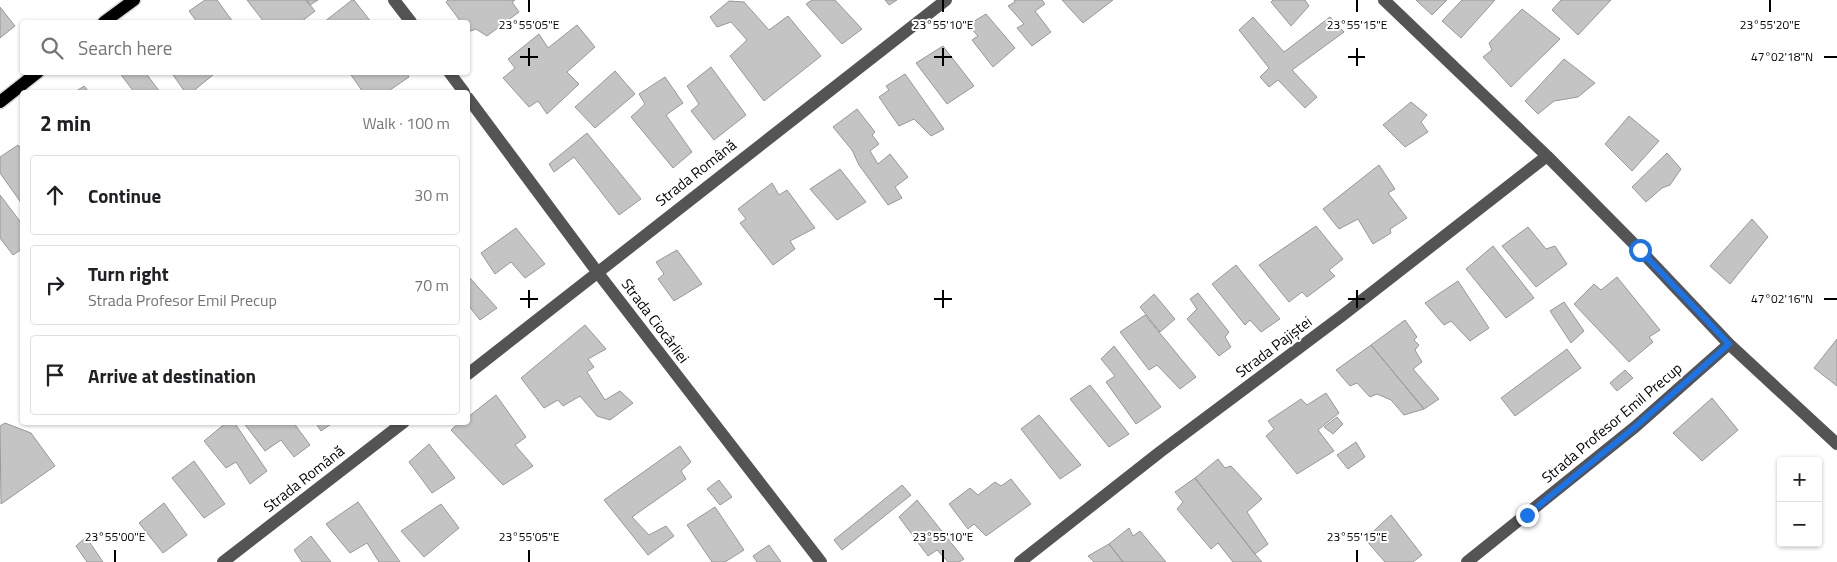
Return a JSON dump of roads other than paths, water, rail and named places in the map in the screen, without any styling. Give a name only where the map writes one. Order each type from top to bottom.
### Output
[{"type":"main road","points":[[107,20],[134,0]]},
{"type":"main road","points":[[0,102],[34,75]]},
{"type":"street","points":[[394,0],[409,20]]},
{"type":"street","name":"Strada Română","points":[[470,372],[598,273],[675,210],[946,0]]},
{"type":"street","points":[[1384,0],[1547,156],[1729,344],[1837,444]]},
{"type":"street","points":[[451,75],[462,90]]},
{"type":"street","name":"Strada Ciocârliei","points":[[470,101],[598,273],[820,562]]},
{"type":"street","name":"Strada Pajiștei","points":[[1020,562],[1160,452],[1351,310],[1547,156]]},
{"type":"street","name":"Strada Profesor Emil Precup","points":[[1467,562],[1635,427],[1729,344]]},
{"type":"street","name":"Strada Română","points":[[224,562],[400,425]]}]
